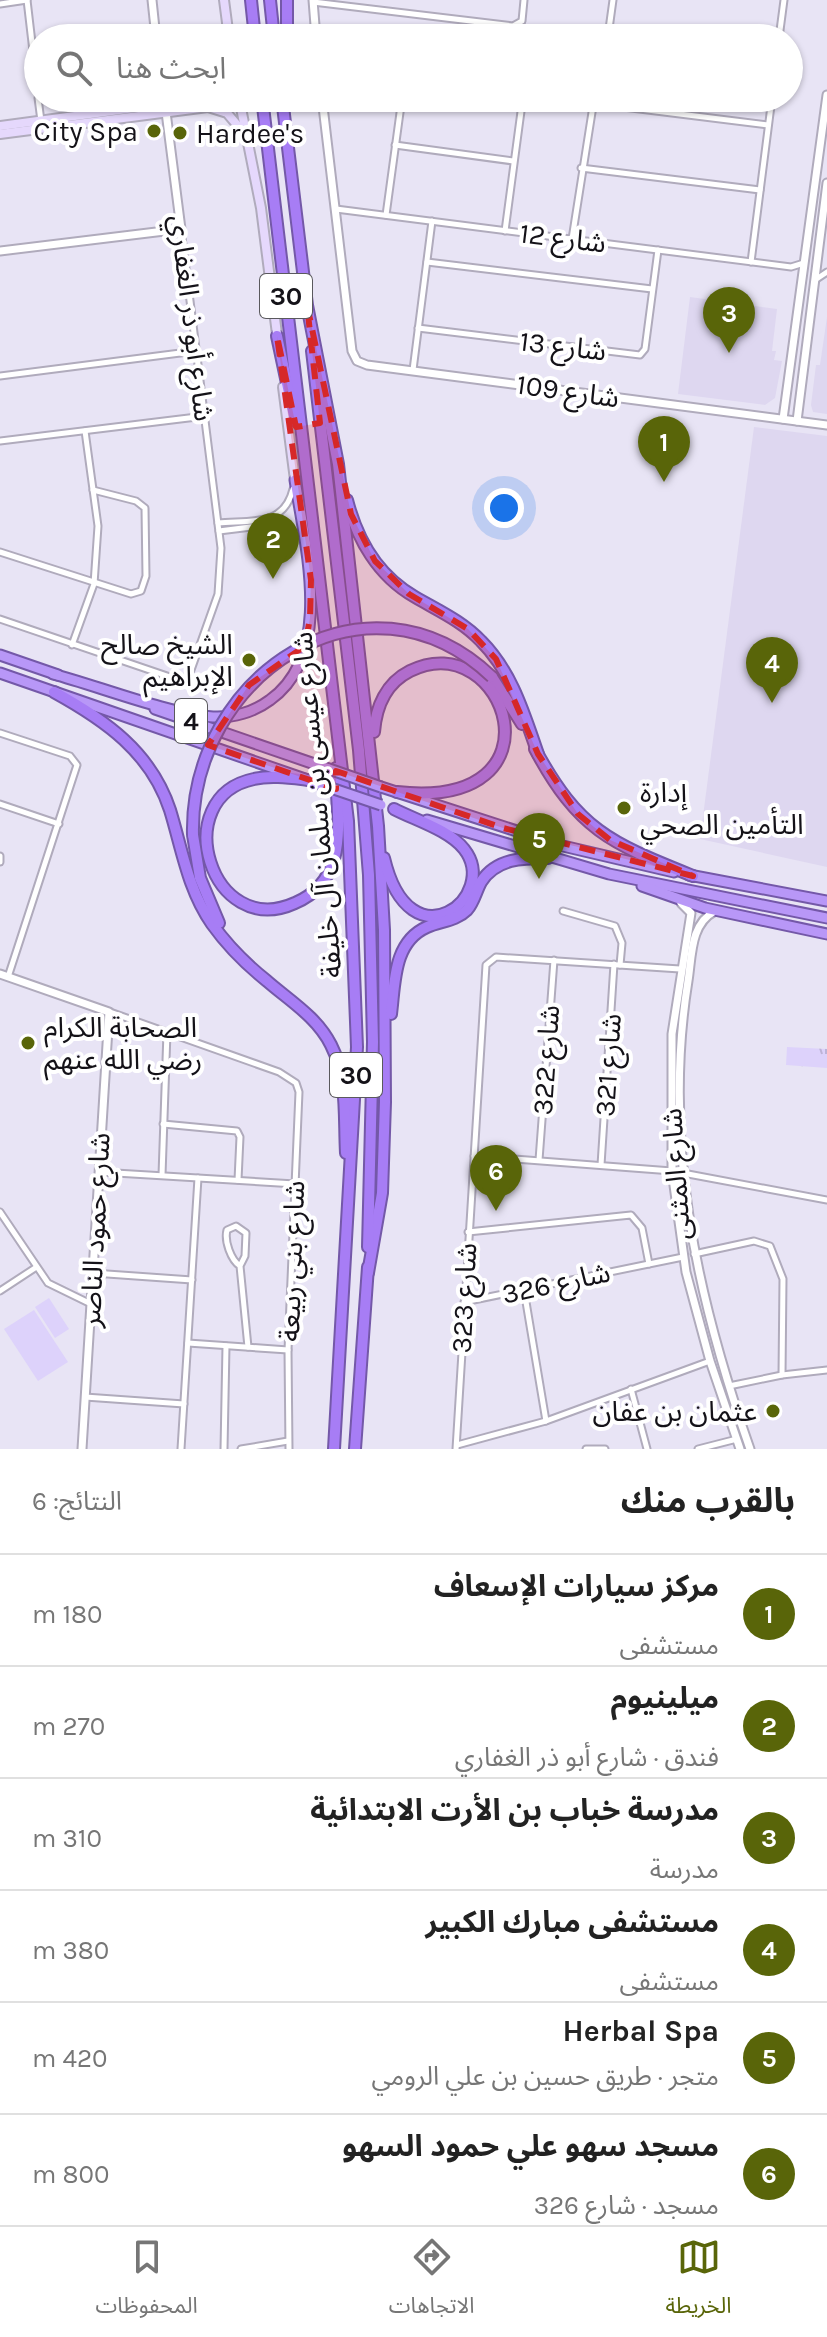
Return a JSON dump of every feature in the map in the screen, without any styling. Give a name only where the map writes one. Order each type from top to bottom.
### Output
[{"type":"highway","points":[[251,0],[254,24]]},
{"type":"highway","points":[[270,0],[273,24]]},
{"type":"highway","points":[[287,0],[287,24]]},
{"type":"highway","name":"30","points":[[264,112],[310,493]]},
{"type":"highway","name":"30","points":[[284,112],[307,305]]},
{"type":"highway","points":[[307,305],[338,464],[354,524],[375,561],[396,584],[459,622],[489,650],[514,690],[538,754]]},
{"type":"highway","name":"شارع عيسى بن سلمان آل خليفة","points":[[307,305],[359,750],[369,875],[373,1042],[368,1273],[355,1449]]},
{"type":"highway","points":[[277,336],[310,493]]},
{"type":"highway","points":[[338,464],[374,766],[378,826],[386,1056],[382,1193],[368,1273]]},
{"type":"highway","points":[[53,674],[209,716],[247,712],[275,696],[298,666],[311,607],[311,580],[295,480]]},
{"type":"highway","name":"شارع عيسى بن سلمان آل خليفة","points":[[310,493],[355,923],[357,1047],[334,1449]]},
{"type":"highway","points":[[239,955],[208,901],[193,835],[198,777],[220,721],[255,679],[302,648],[355,631],[413,633],[452,647],[492,677],[511,703],[563,797],[592,828],[635,853],[693,876]]},
{"type":"highway","name":"4","points":[[0,655],[381,787],[563,846],[693,876],[827,901]]},
{"type":"highway","points":[[374,766],[378,710],[398,679],[413,669],[446,664],[469,671],[488,686],[498,701],[505,724],[502,749],[489,772],[470,787],[447,794],[397,792]]},
{"type":"highway","name":"4","points":[[0,673],[381,805],[548,858],[609,874],[827,918]]},
{"type":"highway","points":[[54,692],[111,727],[150,769],[169,809],[195,894],[210,921],[239,955],[316,1023],[336,1055],[342,1078],[350,1197]]},
{"type":"highway","points":[[309,780],[276,777],[247,781],[226,795],[212,814],[206,840],[211,868],[223,887],[245,903],[267,909],[290,906],[317,889],[330,869],[337,836],[334,702]]},
{"type":"highway","points":[[378,826],[392,886],[404,904],[419,913],[436,915],[461,903],[470,888],[473,873],[464,849],[448,836],[394,809]]},
{"type":"highway","points":[[386,1056],[397,965],[408,942],[423,929],[467,910],[481,882],[497,866],[514,859],[548,858]]},
{"type":"highway","points":[[609,874],[715,911],[827,934]]},
{"type":"main road","points":[[224,0],[227,24]]},
{"type":"main road","points":[[0,134],[122,112]]},
{"type":"main road","points":[[223,112],[235,120],[247,140]]},
{"type":"main road","points":[[242,112],[261,208],[295,480]]},
{"type":"main road","points":[[0,126],[42,125]]},
{"type":"street","points":[[0,4],[28,0],[30,24]]},
{"type":"street","points":[[152,0],[155,24]]},
{"type":"street","points":[[517,24],[522,21],[524,0]]},
{"type":"street","points":[[610,24],[613,0]]},
{"type":"street","points":[[781,24],[784,0]]},
{"type":"street","points":[[315,24],[313,1],[351,2],[500,24]]},
{"type":"street","points":[[783,419],[827,95]]},
{"type":"street","points":[[40,112],[42,125]]},
{"type":"street","name":"شارع أبو ذر الغفاري","points":[[0,619],[72,645],[185,679],[218,594],[219,531],[166,112]]},
{"type":"street","points":[[324,112],[336,209]]},
{"type":"street","points":[[386,215],[400,112]]},
{"type":"street","points":[[505,231],[521,112]]},
{"type":"street","points":[[572,239],[590,112]]},
{"type":"street","points":[[663,112],[768,125]]},
{"type":"street","points":[[751,262],[770,112]]},
{"type":"street","points":[[395,145],[514,161]]},
{"type":"street","points":[[581,168],[760,190]]},
{"type":"street","points":[[797,421],[827,183]]},
{"type":"street","name":"شارع 12","points":[[336,209],[791,267],[804,263]]},
{"type":"street","name":"شارع 109","points":[[336,209],[352,351],[357,361],[827,425]]},
{"type":"street","points":[[413,370],[432,221]]},
{"type":"street","points":[[0,251],[181,229]]},
{"type":"street","name":"شارع 13","points":[[418,328],[640,355],[645,349],[658,250]]},
{"type":"street","points":[[814,281],[827,271],[817,260]]},
{"type":"street","points":[[427,262],[652,289]]},
{"type":"street","points":[[791,267],[802,279]]},
{"type":"street","points":[[796,326],[792,386],[798,388],[802,384]]},
{"type":"street","points":[[0,376],[196,351]]},
{"type":"street","points":[[0,441],[205,416]]},
{"type":"street","points":[[72,645],[94,584],[98,526],[85,431]]},
{"type":"street","points":[[218,523],[278,516],[287,508],[295,480]]},
{"type":"street","points":[[0,552],[94,584],[131,594],[141,591],[146,576],[145,508],[136,501],[93,490]]},
{"type":"street","points":[[219,531],[267,525],[277,532],[266,518]]},
{"type":"street","points":[[0,733],[76,761],[76,772],[59,824],[4,976],[167,1032],[162,1175]]},
{"type":"street","points":[[0,804],[59,824]]},
{"type":"street","name":"شارع المثنى","points":[[675,899],[691,913],[680,969],[670,1062],[672,1171],[683,1257],[710,1361],[740,1449]]},
{"type":"street","name":"شارع 321","points":[[563,911],[615,926],[622,943],[617,964],[601,1165]]},
{"type":"street","name":"شارع المثنى","points":[[715,911],[698,926],[683,1015],[678,1106],[694,1254],[728,1386],[750,1449]]},
{"type":"street","name":"شارع 323","points":[[457,1447],[486,965],[491,957],[554,960]]},
{"type":"street","points":[[554,960],[680,969]]},
{"type":"street","name":"شارع 322","points":[[539,1160],[554,960]]},
{"type":"street","name":"شارع حمود الناصر","points":[[82,1449],[109,1012]]},
{"type":"street","name":"شارع بني ربيعة","points":[[167,1032],[290,1077],[299,1092],[288,1350],[289,1449]]},
{"type":"street","points":[[163,1124],[237,1131],[240,1137],[238,1180]]},
{"type":"street","points":[[474,1156],[672,1171],[827,1200]]},
{"type":"street","points":[[99,1172],[295,1184]]},
{"type":"street","points":[[181,1449],[198,1178]]},
{"type":"street","points":[[0,1212],[35,1268],[57,1289],[91,1304]]},
{"type":"street","name":"شارع 326","points":[[468,1232],[631,1215],[642,1228],[649,1264]]},
{"type":"street","points":[[240,1266],[233,1259],[225,1234],[236,1226],[246,1233],[245,1256],[240,1266],[248,1347]]},
{"type":"street","points":[[694,1254],[754,1241],[770,1246],[783,1279],[782,1375]]},
{"type":"street","name":"شارع 326","points":[[464,1302],[683,1257]]},
{"type":"street","points":[[0,1291],[35,1268]]},
{"type":"street","points":[[93,1273],[192,1280]]},
{"type":"street","points":[[524,1290],[546,1421]]},
{"type":"street","points":[[188,1343],[288,1350]]},
{"type":"street","points":[[224,1449],[226,1346]]},
{"type":"street","points":[[457,1447],[546,1421],[710,1361]]},
{"type":"street","points":[[728,1386],[827,1370]]},
{"type":"street","points":[[631,1389],[647,1449]]},
{"type":"street","points":[[85,1397],[184,1404]]},
{"type":"street","points":[[698,1449],[737,1439]]},
{"type":"street","points":[[241,1449],[288,1441]]},
{"type":"street","points":[[586,1449],[605,1449]]},
{"type":"highlighted area","points":[[307,305],[351,514],[375,561],[409,594],[468,629],[496,659],[538,754],[578,814],[610,840],[693,876],[503,828],[336,771],[336,789],[208,745],[249,685],[305,646],[310,618],[311,580],[277,336],[296,427],[320,423]]},
{"type":"shaded area","points":[[690,297],[777,309],[772,351],[776,351],[774,360],[782,361],[775,398],[765,405],[678,394]]},
{"type":"shaded area","points":[[827,317],[827,414],[813,412],[811,405]]},
{"type":"shaded area","points":[[754,427],[827,436],[827,867],[700,839]]},
{"type":"green space","points":[[787,1047],[827,1049],[827,1068],[786,1065]]},
{"type":"green space","points":[[49,1298],[69,1329],[55,1338],[35,1307]]},
{"type":"green space","points":[[34,1310],[68,1362],[38,1381],[4,1329]]},
{"type":"place","name":"City Spa","points":[[154,131]]},
{"type":"place","name":"Hardee's","points":[[180,133]]},
{"type":"place","name":"مدرسة خباب بن الأرت الابتدائية","points":[[729,353]]},
{"type":"place","name":"مركز سيارات الإسعاف","points":[[664,482]]},
{"type":"place","name":"ميلينيوم","points":[[273,579]]},
{"type":"place","name":"الشيخ صالح الإبراهيم","points":[[249,660]]},
{"type":"place","name":"مستشفى مبارك الكبير","points":[[772,703]]},
{"type":"place","name":"إدارة التأمين الصحي","points":[[624,808]]},
{"type":"place","name":"Herbal Spa","points":[[539,879]]},
{"type":"place","name":"الصحابة الكرام رضي الله عنهم","points":[[28,1043]]},
{"type":"place","name":"مسجد سهو علي حمود السهو","points":[[496,1211]]},
{"type":"place","name":"عثمان بن عفان","points":[[773,1411]]}]
